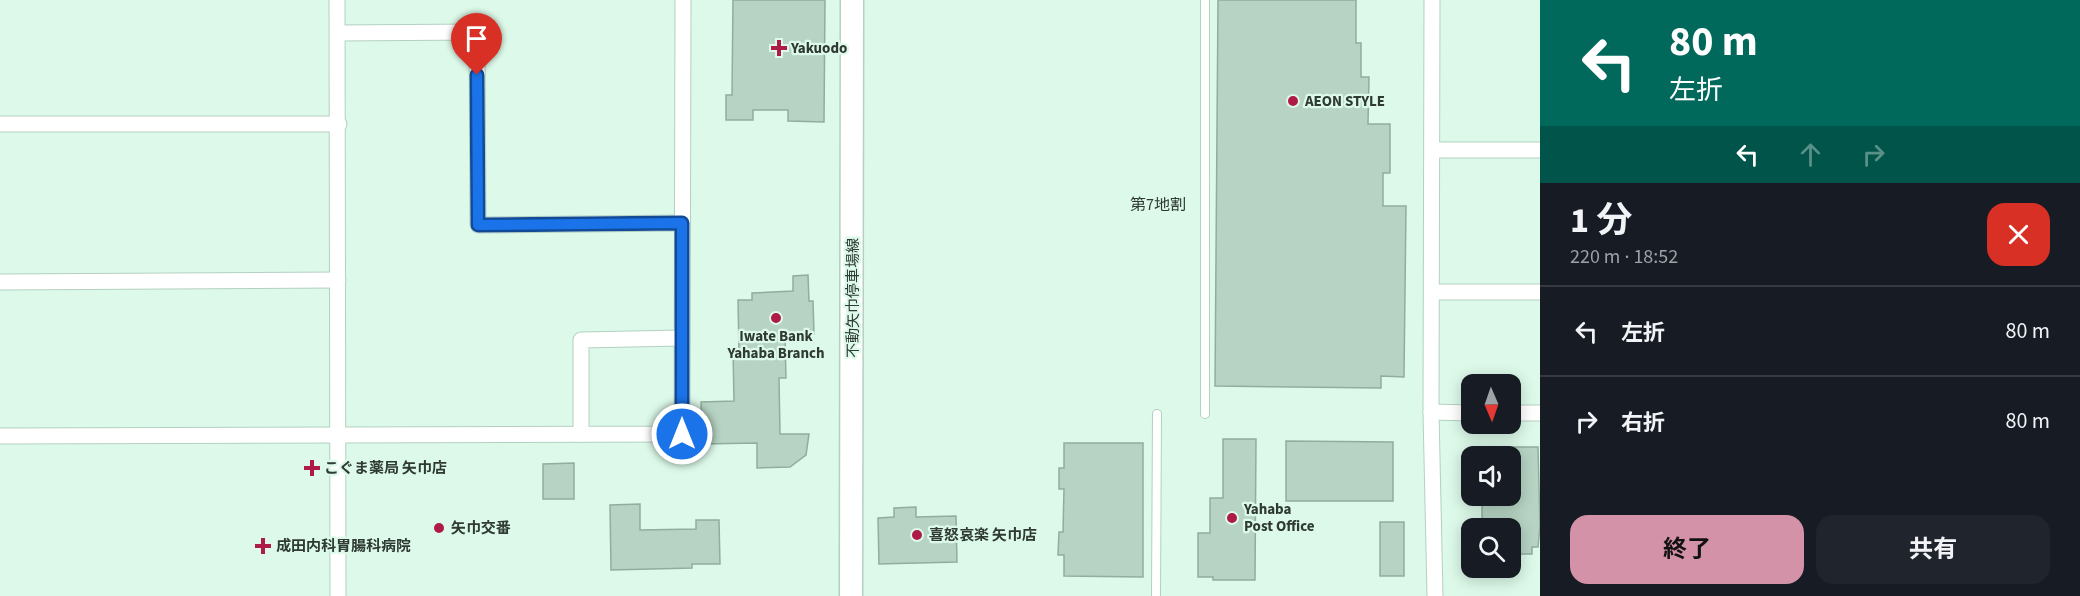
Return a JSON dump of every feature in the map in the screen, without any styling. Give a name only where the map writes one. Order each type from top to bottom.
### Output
[{"type":"main road","name":"不動矢巾停車場線","points":[[851,596],[852,0]]},
{"type":"street","points":[[338,0],[338,596]]},
{"type":"street","points":[[0,436],[682,434],[683,0]]},
{"type":"street","points":[[1432,0],[1431,412],[1435,596]]},
{"type":"street","points":[[338,33],[477,32],[478,225],[682,223]]},
{"type":"street","points":[[0,124],[339,124]]},
{"type":"street","points":[[1432,150],[1540,150]]},
{"type":"street","points":[[0,282],[338,280]]},
{"type":"street","points":[[1432,292],[1540,292]]},
{"type":"street","points":[[581,434],[581,340],[682,338]]},
{"type":"street","points":[[1431,412],[1461,413]]},
{"type":"street","points":[[1521,413],[1540,413]]},
{"type":"lane","points":[[1204,0],[1205,414]]},
{"type":"lane","points":[[1156,414],[1156,596]]},
{"type":"building","name":"Yakuodo","points":[[733,0],[825,0],[824,122],[788,121],[788,110],[753,110],[753,120],[726,120],[726,95],[732,95]]},
{"type":"building","points":[[1218,0],[1356,0],[1356,43],[1361,43],[1361,77],[1369,77],[1368,124],[1390,124],[1390,173],[1383,173],[1383,206],[1406,206],[1404,377],[1381,376],[1381,388],[1215,386]]},
{"type":"building","points":[[808,275],[809,301],[813,301],[814,334],[791,335],[791,339],[785,339],[786,378],[779,378],[780,434],[809,434],[806,455],[790,467],[757,468],[757,443],[702,444],[701,402],[734,401],[733,352],[739,352],[738,300],[752,300],[752,293],[793,291],[793,276]]},
{"type":"building","points":[[1223,439],[1256,439],[1255,580],[1213,580],[1213,577],[1198,577],[1198,533],[1210,533],[1210,498],[1223,498]]},
{"type":"building","points":[[1286,441],[1393,442],[1393,501],[1286,501]]},
{"type":"building","points":[[1064,443],[1143,443],[1143,577],[1064,576],[1064,555],[1058,555],[1059,532],[1063,532],[1064,489],[1059,489],[1059,468],[1064,468]]},
{"type":"building","points":[[1521,447],[1538,447],[1540,526],[1538,547],[1532,547],[1532,554],[1521,554],[1521,518],[1482,518],[1482,506],[1521,506]]},
{"type":"building","points":[[574,463],[574,499],[543,499],[543,464]]},
{"type":"building","points":[[640,504],[640,530],[696,529],[696,520],[719,520],[720,564],[692,564],[692,568],[611,570],[610,505]]},
{"type":"building","points":[[916,507],[916,517],[956,516],[957,562],[879,564],[878,518],[894,517],[894,508]]},
{"type":"building","points":[[1380,522],[1404,522],[1404,576],[1380,576]]},
{"type":"place","name":"Yakuodo","points":[[779,48]]},
{"type":"place","name":"AEON STYLE","points":[[1293,101]]},
{"type":"place","name":"Iwate Bank Yahaba Branch","points":[[776,318]]},
{"type":"place","name":"こぐま薬局 矢巾店","points":[[312,468]]},
{"type":"place","name":"Yahaba Post Office","points":[[1232,518]]},
{"type":"place","name":"矢巾交番","points":[[439,528]]},
{"type":"place","name":"喜怒哀楽 矢巾店","points":[[917,535]]},
{"type":"place","name":"成田内科胃腸科病院","points":[[263,546]]},
{"type":"district","name":"第7地割","points":[[1158,204]]},
{"type":"route","points":[[477,75],[478,225],[682,223],[682,434]]}]
